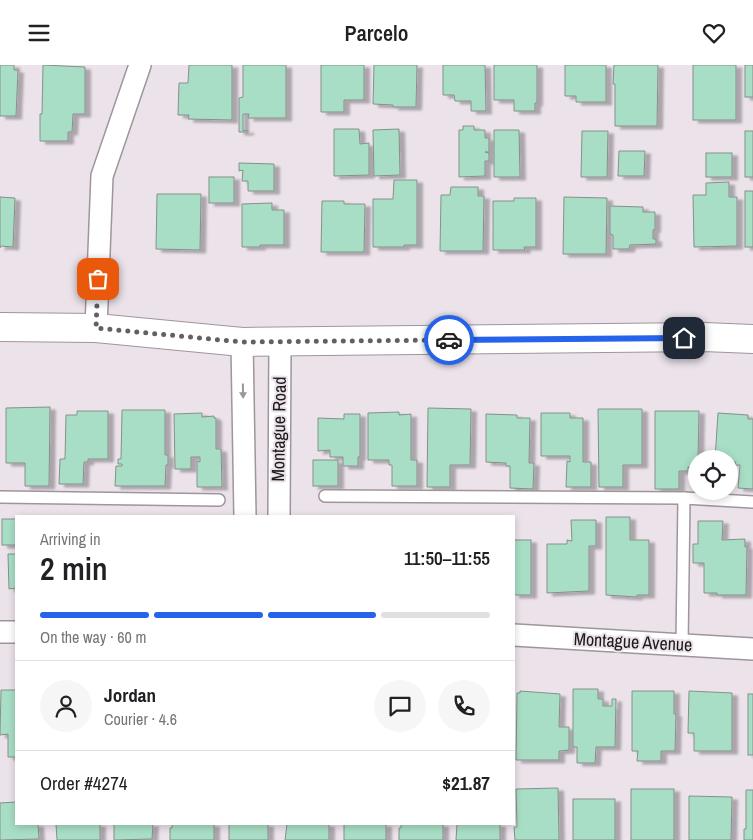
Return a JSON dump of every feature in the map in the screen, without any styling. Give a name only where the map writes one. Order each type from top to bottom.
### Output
[{"type":"street","points":[[96,328],[102,176],[140,65]]},
{"type":"street","points":[[0,327],[96,328],[242,342],[704,337],[753,339]]},
{"type":"street","name":"Montague Road","points":[[242,342],[245,515]]},
{"type":"street","name":"Montague Road","points":[[278,515],[280,342]]},
{"type":"street","points":[[0,632],[15,632]]},
{"type":"street","name":"Montague Avenue","points":[[515,635],[753,649]]},
{"type":"lane","points":[[325,496],[684,498],[753,502]]},
{"type":"lane","points":[[0,497],[219,500]]},
{"type":"lane","points":[[682,645],[684,498]]},
{"type":"building","points":[[0,65],[14,65],[14,70],[18,70],[16,116],[0,116]]},
{"type":"building","points":[[43,65],[85,67],[85,114],[73,114],[72,132],[68,132],[68,141],[40,141]]},
{"type":"building","points":[[189,65],[232,65],[232,120],[188,119],[189,115],[178,115],[179,83],[188,83]]},
{"type":"building","points":[[243,65],[286,65],[286,118],[248,118],[249,114],[243,114],[243,131],[248,130],[248,132],[239,132],[239,98],[243,97]]},
{"type":"building","points":[[321,65],[364,65],[364,100],[344,100],[344,112],[321,112]]},
{"type":"building","points":[[374,65],[417,65],[416,107],[393,107],[393,105],[373,104]]},
{"type":"building","points":[[443,65],[485,65],[486,111],[471,111],[471,101],[455,101],[454,95],[443,95]]},
{"type":"building","points":[[494,65],[537,65],[537,103],[535,103],[535,111],[514,111],[514,100],[494,100]]},
{"type":"building","points":[[565,65],[606,65],[606,102],[576,102],[576,96],[565,96]]},
{"type":"building","points":[[614,65],[658,65],[657,126],[615,126]]},
{"type":"building","points":[[693,65],[736,65],[736,120],[693,120]]},
{"type":"building","points":[[745,65],[753,65],[753,97],[745,97]]},
{"type":"building","points":[[463,126],[474,126],[474,130],[485,130],[485,138],[489,138],[489,152],[485,152],[489,153],[489,161],[485,161],[485,176],[459,177],[459,130],[463,130]]},
{"type":"building","points":[[334,129],[359,129],[360,144],[369,143],[369,175],[334,176]]},
{"type":"building","points":[[399,129],[400,175],[374,176],[373,130]]},
{"type":"building","points":[[494,130],[519,130],[520,177],[494,177]]},
{"type":"building","points":[[582,131],[608,131],[607,177],[581,177]]},
{"type":"building","points":[[745,131],[753,131],[753,177],[745,177]]},
{"type":"building","points":[[619,151],[645,151],[644,176],[618,176]]},
{"type":"building","points":[[706,153],[732,153],[732,177],[706,177]]},
{"type":"building","points":[[239,163],[274,164],[274,191],[248,191],[248,181],[242,181],[243,170],[239,171]]},
{"type":"building","points":[[209,177],[234,177],[234,203],[209,203]]},
{"type":"building","points":[[394,180],[417,180],[417,245],[373,247],[373,199],[393,199]]},
{"type":"building","points":[[729,182],[729,197],[737,197],[737,246],[694,247],[693,195],[706,195],[706,183]]},
{"type":"building","points":[[451,187],[478,187],[478,196],[484,196],[483,251],[440,251],[441,195],[450,195]]},
{"type":"building","points":[[745,191],[753,191],[753,247],[745,247]]},
{"type":"building","points":[[157,194],[201,194],[200,250],[156,249]]},
{"type":"building","points":[[0,197],[15,198],[13,247],[1,246],[0,248]]},
{"type":"building","points":[[564,197],[607,198],[606,254],[563,254]]},
{"type":"building","points":[[514,198],[536,198],[536,247],[524,247],[525,250],[493,250],[493,201],[514,201]]},
{"type":"building","points":[[322,201],[344,201],[344,204],[365,204],[364,252],[321,252]]},
{"type":"building","points":[[272,203],[272,210],[284,210],[284,245],[242,247],[242,204]]},
{"type":"building","points":[[610,206],[643,207],[643,212],[655,212],[653,239],[656,239],[656,244],[630,245],[629,249],[613,249],[613,235],[610,234]]},
{"type":"building","points":[[50,407],[49,486],[25,486],[25,463],[6,463],[6,408]]},
{"type":"building","points":[[428,408],[471,409],[470,465],[450,465],[450,487],[427,487]]},
{"type":"building","points":[[598,409],[642,409],[642,465],[623,465],[623,487],[599,487]]},
{"type":"building","points":[[122,410],[165,410],[165,455],[168,455],[168,465],[166,465],[165,486],[115,486],[116,466],[122,466],[122,464],[118,464],[118,459],[121,459]]},
{"type":"building","points":[[77,411],[108,411],[108,459],[88,459],[88,462],[84,462],[83,484],[59,484],[60,459],[65,459],[66,415],[77,415]]},
{"type":"building","points":[[655,411],[699,411],[698,450],[688,450],[688,471],[679,471],[679,489],[655,489]]},
{"type":"building","points":[[399,412],[399,415],[411,414],[411,460],[417,460],[417,486],[392,486],[392,465],[389,465],[389,460],[368,460],[368,413]]},
{"type":"building","points":[[202,413],[202,417],[214,416],[216,418],[216,449],[221,449],[222,487],[197,487],[197,461],[200,462],[200,457],[191,457],[191,469],[175,469],[174,414]]},
{"type":"building","points":[[541,413],[570,413],[570,418],[583,418],[583,462],[591,462],[591,487],[566,487],[567,461],[570,462],[570,456],[541,456]]},
{"type":"building","points":[[718,413],[748,415],[748,419],[753,419],[753,489],[738,488],[740,465],[738,465],[738,450],[716,450]]},
{"type":"building","points":[[344,414],[360,414],[360,457],[358,457],[358,466],[343,466],[343,457],[330,457],[330,450],[318,451],[318,418],[344,419]]},
{"type":"building","points":[[486,414],[517,415],[517,418],[530,418],[529,463],[534,463],[533,489],[510,488],[510,466],[506,466],[506,463],[486,462]]},
{"type":"building","points":[[313,460],[338,460],[338,486],[313,486]]},
{"type":"building","points":[[606,517],[630,517],[630,540],[649,540],[649,595],[637,595],[637,597],[606,595]]},
{"type":"building","points":[[2,519],[15,519],[15,545],[2,545]]},
{"type":"building","points":[[571,520],[596,520],[596,546],[589,546],[589,591],[547,593],[547,544],[567,544],[567,540],[572,541]]},
{"type":"building","points":[[698,521],[723,521],[722,540],[745,539],[745,547],[747,546],[746,595],[704,593],[704,563],[693,563],[693,544],[698,544]]},
{"type":"building","points":[[515,540],[531,540],[531,595],[515,595]]},
{"type":"building","points":[[8,554],[15,554],[15,588],[9,589]]},
{"type":"building","points":[[573,689],[598,689],[598,699],[603,699],[603,706],[612,706],[612,699],[616,699],[615,747],[596,747],[595,763],[577,763],[577,747],[573,747]]},
{"type":"building","points":[[1,690],[15,690],[15,757],[8,757],[8,734],[0,735]]},
{"type":"building","points":[[520,691],[560,694],[559,727],[569,727],[569,750],[559,751],[559,760],[516,760],[517,693],[520,693]]},
{"type":"building","points":[[632,691],[674,691],[674,714],[676,714],[675,751],[661,751],[661,761],[637,761],[638,751],[632,751]]},
{"type":"building","points":[[689,691],[732,693],[732,751],[694,751],[694,733],[688,733]]},
{"type":"building","points":[[748,694],[753,694],[753,755],[748,755]]},
{"type":"building","points":[[558,788],[559,840],[515,840],[514,827],[517,827],[516,789]]},
{"type":"building","points":[[631,789],[674,789],[674,840],[631,840]]},
{"type":"building","points":[[746,790],[753,790],[753,840],[744,840],[744,829],[746,829]]},
{"type":"building","points":[[689,796],[732,797],[731,840],[689,840]]},
{"type":"building","points":[[573,799],[615,799],[615,840],[573,840]]},
{"type":"building","points":[[15,802],[15,825],[38,825],[39,839],[0,840],[0,803]]},
{"type":"building","points":[[56,825],[100,825],[100,840],[57,840]]},
{"type":"building","points":[[114,825],[153,825],[152,839],[114,840]]},
{"type":"building","points":[[172,825],[214,825],[214,840],[170,840],[170,828],[172,828]]},
{"type":"building","points":[[229,825],[268,825],[268,840],[229,840]]},
{"type":"building","points":[[287,825],[329,825],[329,840],[285,840]]},
{"type":"building","points":[[344,825],[386,825],[386,840],[344,840]]},
{"type":"building","points":[[401,825],[443,825],[443,840],[399,840],[399,828],[401,828]]},
{"type":"building","points":[[457,825],[500,825],[500,840],[456,840]]},
{"type":"way so far","points":[[98,279],[96,328],[242,342],[449,340]]},
{"type":"route","points":[[449,340],[684,338]]}]
